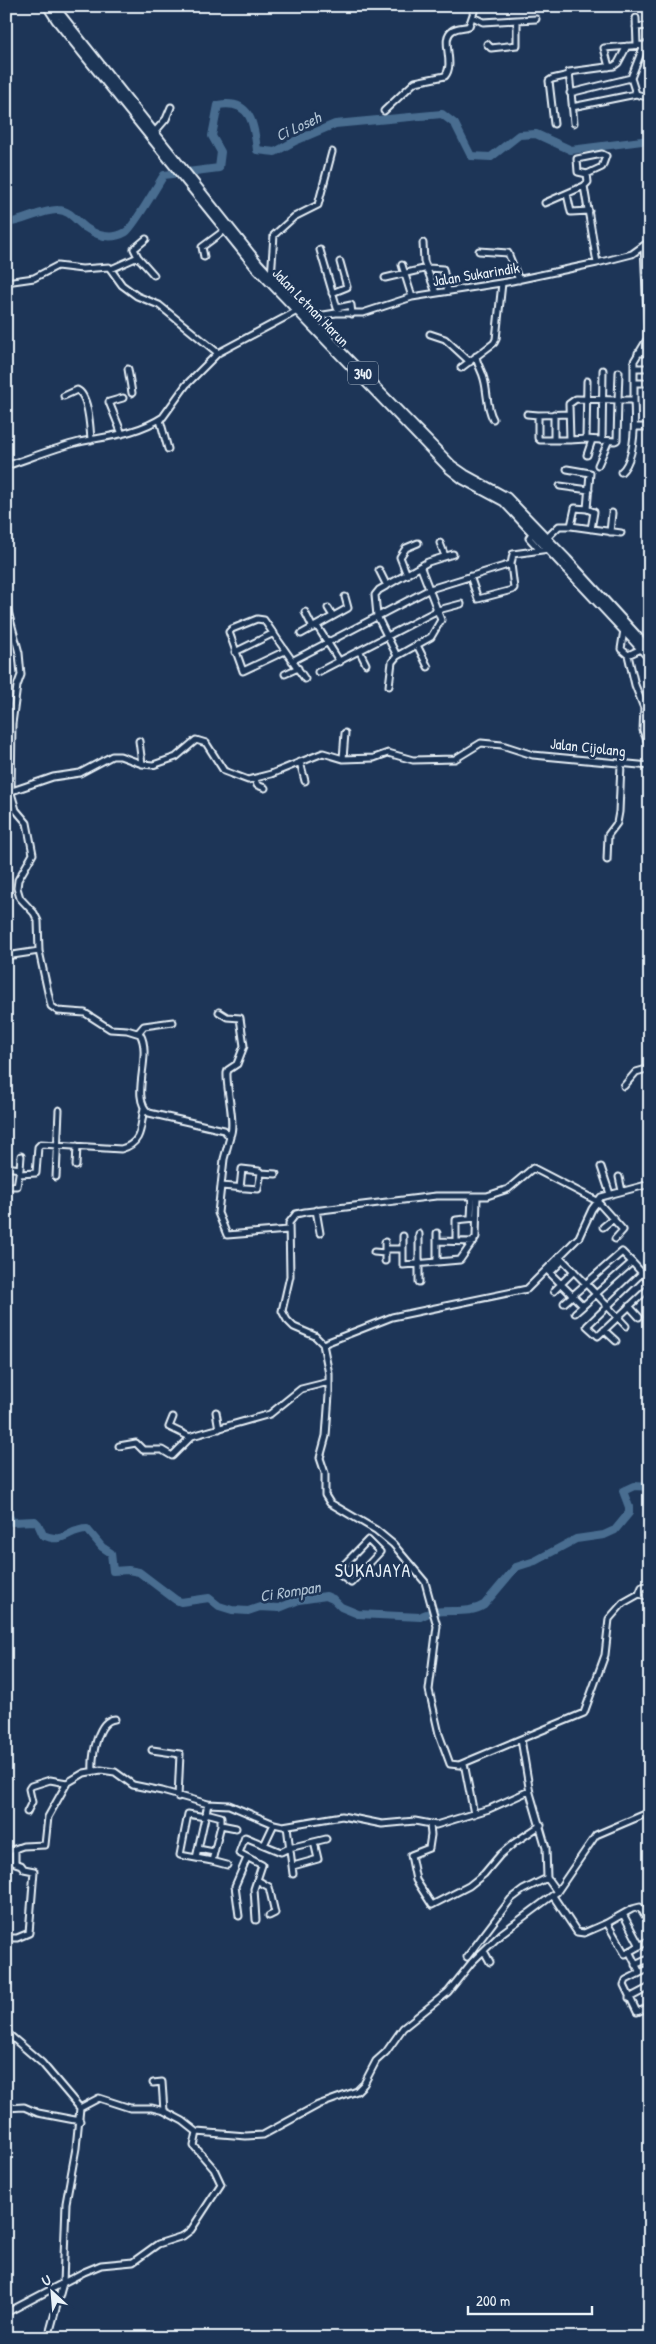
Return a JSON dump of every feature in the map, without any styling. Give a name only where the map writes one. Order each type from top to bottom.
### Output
[{"type":"main road","name":"Jalan Letnan Harun","points":[[47,6],[298,311]]},
{"type":"main road","name":"Jalan Letnan Harun","points":[[54,6],[66,29]]},
{"type":"main road","name":"Jalan Letnan Harun","points":[[188,179],[255,268],[452,465],[507,497],[547,538],[552,548]]},
{"type":"main road","name":"Jalan Letnan Harun","points":[[382,396],[449,470],[463,480],[504,502],[533,532],[552,548],[650,658]]},
{"type":"main road","name":"Jalan Letnan Harun","points":[[623,626],[650,650]]},
{"type":"street","points":[[384,111],[406,89],[418,81],[445,76],[450,64],[447,50],[449,35],[454,29],[466,27],[473,17],[476,6]]},
{"type":"street","points":[[473,17],[484,22],[536,19]]},
{"type":"street","points":[[636,18],[637,46]]},
{"type":"street","points":[[487,44],[491,48],[517,45],[517,20]]},
{"type":"street","points":[[636,27],[650,26]]},
{"type":"street","points":[[609,67],[604,48],[647,45]]},
{"type":"street","points":[[636,94],[631,78],[647,45]]},
{"type":"street","points":[[554,124],[550,80],[569,75],[571,71],[609,67],[618,64],[627,46]]},
{"type":"street","points":[[569,75],[574,123]]},
{"type":"street","points":[[570,94],[631,78]]},
{"type":"street","points":[[572,107],[636,94],[650,98]]},
{"type":"street","points":[[152,135],[166,118],[171,107]]},
{"type":"street","points":[[271,277],[274,235],[294,217],[318,205],[332,152]]},
{"type":"street","points":[[602,154],[606,156],[602,167],[587,174],[578,172],[577,159],[602,154]]},
{"type":"street","points":[[545,203],[584,186],[588,182],[587,174]]},
{"type":"street","points":[[584,186],[597,263]]},
{"type":"street","points":[[567,194],[571,212],[588,211]]},
{"type":"street","points":[[204,258],[202,247],[225,230]]},
{"type":"street","points":[[146,239],[134,249],[138,257],[154,275]]},
{"type":"street","name":"Jalan Sukarindik","points":[[305,318],[363,313],[412,297],[519,280],[597,263],[632,254],[650,241]]},
{"type":"street","points":[[423,243],[424,261],[436,293]]},
{"type":"street","points":[[620,472],[628,461],[635,427],[634,368],[638,353],[649,339],[647,268],[644,246]]},
{"type":"street","points":[[320,250],[337,308],[351,305],[352,314]]},
{"type":"street","points":[[479,251],[508,253],[519,280]]},
{"type":"street","points":[[111,269],[138,257]]},
{"type":"street","points":[[332,293],[347,287],[340,262]]},
{"type":"street","points":[[402,265],[412,297]]},
{"type":"street","points":[[6,282],[34,278],[57,266],[86,269],[106,267],[111,269],[122,285],[137,296],[159,305],[218,353]]},
{"type":"street","points":[[385,278],[428,268],[444,269],[448,291]]},
{"type":"street","points":[[461,368],[494,343],[502,283]]},
{"type":"street","points":[[6,466],[91,440],[122,434],[160,420],[198,371],[218,353],[298,311]]},
{"type":"street","points":[[430,334],[445,339],[470,362]]},
{"type":"street","points":[[638,353],[650,353]]},
{"type":"street","points":[[476,356],[477,366],[484,377],[488,408],[493,419]]},
{"type":"street","points":[[634,368],[650,368]]},
{"type":"street","points":[[128,369],[132,393]]},
{"type":"street","points":[[598,465],[605,441],[603,370]]},
{"type":"street","points":[[538,416],[538,439],[617,440],[618,372]]},
{"type":"street","points":[[586,455],[589,440],[587,381]]},
{"type":"street","points":[[634,383],[650,383]]},
{"type":"street","points":[[64,396],[77,390],[80,391],[84,398],[89,419],[91,440]]},
{"type":"street","points":[[122,434],[109,402],[123,398]]},
{"type":"street","points":[[570,440],[570,402],[634,400]]},
{"type":"street","points":[[527,414],[538,416],[569,414]]},
{"type":"street","points":[[554,414],[554,440]]},
{"type":"street","points":[[160,420],[168,449]]},
{"type":"street","points":[[635,427],[650,427]]},
{"type":"street","points":[[567,469],[589,472],[587,509]]},
{"type":"street","points":[[560,486],[589,490]]},
{"type":"street","points":[[572,526],[574,509],[587,509],[594,511],[591,529]]},
{"type":"street","points":[[610,532],[612,513]]},
{"type":"street","points":[[547,538],[560,526],[621,533]]},
{"type":"street","points":[[533,532],[528,538],[540,550]]},
{"type":"street","points":[[407,575],[400,556],[406,548],[418,543]]},
{"type":"street","points":[[440,543],[445,556]]},
{"type":"street","points":[[470,576],[478,598],[512,590],[511,564],[513,554],[552,548]]},
{"type":"street","points":[[397,656],[377,616],[375,595],[428,562],[453,554]]},
{"type":"street","points":[[292,661],[328,644],[430,589],[511,564]]},
{"type":"street","points":[[389,686],[392,664],[397,656],[433,635],[441,620],[421,568]]},
{"type":"street","points":[[379,570],[387,586]]},
{"type":"street","points":[[301,634],[348,608],[345,597]]},
{"type":"street","points":[[6,604],[18,653],[21,675],[17,686],[12,724],[8,793],[16,810],[27,823],[33,850],[32,858],[18,880],[17,888],[20,898],[34,913],[38,921],[39,951],[49,998],[56,1010],[85,1013],[110,1029],[138,1033],[142,1036],[145,1049],[142,1077],[144,1108],[138,1139],[132,1146],[121,1149],[40,1145],[36,1173],[6,1167]]},
{"type":"street","points":[[318,672],[360,652],[438,610],[461,604]]},
{"type":"street","points":[[328,608],[333,616]]},
{"type":"street","points":[[305,612],[340,662]]},
{"type":"street","points":[[285,651],[244,671],[241,669],[229,635],[232,629],[260,618],[266,622],[305,678]]},
{"type":"street","points":[[623,626],[621,649],[628,655],[635,685],[644,708],[643,730],[650,748]]},
{"type":"street","points":[[235,652],[274,633]]},
{"type":"street","points":[[416,645],[428,667]]},
{"type":"street","points":[[628,655],[641,648]]},
{"type":"street","points":[[360,652],[366,664]]},
{"type":"street","points":[[285,674],[298,668]]},
{"type":"street","points":[[343,759],[345,733]]},
{"type":"street","points":[[8,793],[53,777],[80,772],[112,756],[126,757],[142,764],[153,765],[176,757],[196,740],[206,743],[226,772],[245,779],[255,779],[257,785],[265,788]]},
{"type":"street","points":[[139,741],[142,764]]},
{"type":"street","name":"Jalan Cijolang","points":[[255,779],[323,754],[343,759],[374,758],[388,753],[416,760],[455,759],[482,743],[502,745],[533,755],[650,766]]},
{"type":"street","points":[[300,762],[306,781]]},
{"type":"street","points":[[607,860],[608,835],[617,823],[619,812],[621,764]]},
{"type":"street","points":[[6,956],[39,951]]},
{"type":"street","points":[[219,1012],[227,1017],[240,1018],[244,1042],[238,1063],[228,1070],[227,1073],[226,1088],[233,1126],[224,1159],[218,1213],[228,1235],[288,1230]]},
{"type":"street","points":[[138,1033],[144,1026],[173,1022]]},
{"type":"street","points":[[624,1086],[636,1072],[650,1068]]},
{"type":"street","points":[[144,1108],[152,1114],[224,1130],[230,1136]]},
{"type":"street","points":[[56,1177],[60,1110]]},
{"type":"street","points":[[76,1166],[77,1146]]},
{"type":"street","points":[[6,1186],[17,1186],[20,1156]]},
{"type":"street","points":[[601,1167],[610,1194]]},
{"type":"street","points":[[614,1239],[623,1231],[614,1218],[597,1201],[533,1168],[506,1190],[474,1197],[436,1196],[316,1210],[296,1214],[289,1223],[290,1276],[282,1304],[283,1313],[296,1329],[315,1336],[323,1344],[329,1382],[326,1436],[320,1456],[325,1473],[326,1497],[330,1503],[349,1517],[383,1536],[403,1554],[422,1577],[437,1626],[429,1690],[431,1704],[449,1762],[455,1766],[464,1763],[584,1713],[605,1655],[609,1619],[623,1603],[639,1594],[642,1587],[650,1585]]},
{"type":"street","points":[[240,1188],[242,1169],[276,1174]]},
{"type":"street","points":[[221,1186],[259,1188],[261,1173]]},
{"type":"street","points":[[619,1177],[622,1191]]},
{"type":"street","points":[[323,1344],[392,1317],[525,1290],[549,1272],[579,1238],[597,1201],[602,1196],[650,1184]]},
{"type":"street","points":[[403,1236],[403,1266],[460,1260],[474,1242],[474,1197]]},
{"type":"street","points":[[316,1210],[320,1233]]},
{"type":"street","points":[[456,1241],[456,1220],[474,1218]]},
{"type":"street","points":[[603,1227],[614,1218]]},
{"type":"street","points":[[437,1233],[437,1262]]},
{"type":"street","points":[[419,1234],[419,1282]]},
{"type":"street","points":[[437,1241],[474,1242]]},
{"type":"street","points":[[385,1242],[385,1261]]},
{"type":"street","points":[[374,1252],[402,1249]]},
{"type":"street","points":[[564,1303],[621,1252],[650,1283]]},
{"type":"street","points":[[561,1258],[626,1326]]},
{"type":"street","points":[[575,1313],[632,1262]]},
{"type":"street","points":[[650,1270],[643,1274],[587,1325],[596,1336],[650,1287]]},
{"type":"street","points":[[554,1291],[574,1271]]},
{"type":"street","points":[[549,1272],[583,1306]]},
{"type":"street","points":[[629,1306],[639,1317]]},
{"type":"street","points":[[604,1330],[616,1341]]},
{"type":"street","points":[[119,1446],[136,1443],[142,1450],[162,1450],[170,1456],[180,1450],[190,1437],[270,1414],[301,1389],[329,1382]]},
{"type":"street","points":[[216,1412],[219,1429]]},
{"type":"street","points":[[173,1417],[169,1428],[190,1437]]},
{"type":"street","points":[[375,1545],[383,1536]]},
{"type":"street","points":[[366,1541],[370,1541],[375,1545],[380,1552],[353,1582],[350,1582],[339,1573],[340,1569],[366,1541]]},
{"type":"street","points":[[639,1594],[650,1597]]},
{"type":"street","points":[[93,1770],[93,1758],[103,1726],[107,1721],[115,1719]]},
{"type":"street","points":[[521,1739],[530,1791],[546,1848],[548,1878],[577,1932],[584,1933],[640,1907],[650,1924]]},
{"type":"street","points":[[152,1750],[180,1754],[178,1796]]},
{"type":"street","points":[[464,1763],[474,1814]]},
{"type":"street","points":[[6,1852],[23,1846],[46,1844],[48,1817],[67,1783],[93,1770],[113,1771],[131,1784],[208,1804],[230,1805],[274,1824],[287,1826],[342,1816],[382,1824],[414,1821],[430,1825],[474,1814],[530,1791]]},
{"type":"street","points":[[27,1812],[32,1802],[29,1789],[31,1786],[50,1780],[67,1783]]},
{"type":"street","points":[[196,1858],[208,1804]]},
{"type":"street","points":[[80,2108],[96,2099],[102,2098],[130,2108],[152,2108],[164,2111],[197,2132],[204,2131],[246,2136],[263,2135],[318,2105],[357,2091],[364,2084],[376,2061],[386,2052],[398,2033],[436,2004],[484,1951],[509,1927],[555,1894],[596,1835],[650,1812]]},
{"type":"street","points":[[212,1861],[221,1825],[221,1817],[188,1814],[179,1853],[181,1856],[227,1865]]},
{"type":"street","points":[[264,1845],[274,1824]]},
{"type":"street","points":[[221,1825],[236,1828]]},
{"type":"street","points":[[430,1825],[432,1835],[429,1848],[411,1855],[416,1880],[432,1905],[469,1886],[484,1874],[500,1855],[514,1843],[541,1825]]},
{"type":"street","points":[[287,1826],[293,1874]]},
{"type":"street","points":[[256,1920],[254,1887],[262,1865],[239,1853],[244,1837],[281,1852],[289,1848],[326,1840]]},
{"type":"street","points":[[293,1866],[318,1859],[314,1842]]},
{"type":"street","points":[[198,1849],[214,1852]]},
{"type":"street","points":[[6,1938],[18,1938],[29,1933],[34,1871],[23,1869],[21,1865],[15,1863],[15,1850]]},
{"type":"street","points":[[239,1916],[235,1886],[247,1858]]},
{"type":"street","points":[[467,1957],[511,1899],[523,1890],[548,1878]]},
{"type":"street","points":[[257,1880],[268,1886],[276,1914],[269,1916]]},
{"type":"street","points":[[623,1914],[640,1946]]},
{"type":"street","points":[[608,1923],[623,1953],[650,1940]]},
{"type":"street","points":[[484,1951],[490,1962]]},
{"type":"street","points":[[629,1951],[640,1973]]},
{"type":"street","points":[[635,1965],[650,1958]]},
{"type":"street","points":[[650,1968],[624,1982],[629,1998],[637,2012],[650,2007]]},
{"type":"street","points":[[629,1998],[650,1987]]},
{"type":"street","points":[[6,2032],[42,2063],[80,2108],[80,2121],[66,2203],[63,2283],[48,2338]]},
{"type":"street","points":[[153,2083],[162,2082],[164,2111]]},
{"type":"street","points":[[6,2108],[24,2107],[38,2113],[80,2121]]},
{"type":"street","points":[[6,2313],[101,2265],[138,2260],[153,2246],[183,2236],[191,2230],[221,2184],[214,2169],[194,2146],[197,2132]]},
{"type":"waterway","name":"Ci Loseh","points":[[6,223],[46,211],[58,210],[66,212],[96,234],[111,237],[126,232],[140,215],[164,175],[219,168],[221,152],[212,136],[218,105],[229,104],[244,110],[252,123],[257,150],[275,152],[295,141],[335,124],[442,114],[455,124],[471,156],[491,157],[519,135],[536,134],[571,150],[650,140]]},
{"type":"waterway","name":"Ci Rompan","points":[[6,1485],[8,1514],[12,1522],[35,1521],[43,1535],[50,1538],[62,1537],[75,1531],[87,1529],[102,1547],[111,1553],[113,1571],[128,1570],[139,1572],[181,1602],[209,1598],[219,1606],[232,1610],[248,1611],[260,1607],[279,1608],[299,1600],[326,1596],[333,1599],[341,1607],[358,1614],[420,1617],[436,1612],[469,1610],[484,1605],[516,1567],[535,1561],[576,1539],[604,1535],[615,1530],[629,1513],[629,1507],[623,1491],[634,1486],[650,1487]]},
{"type":"district","name":"SUKAJAYA","points":[[373,1570]]}]
